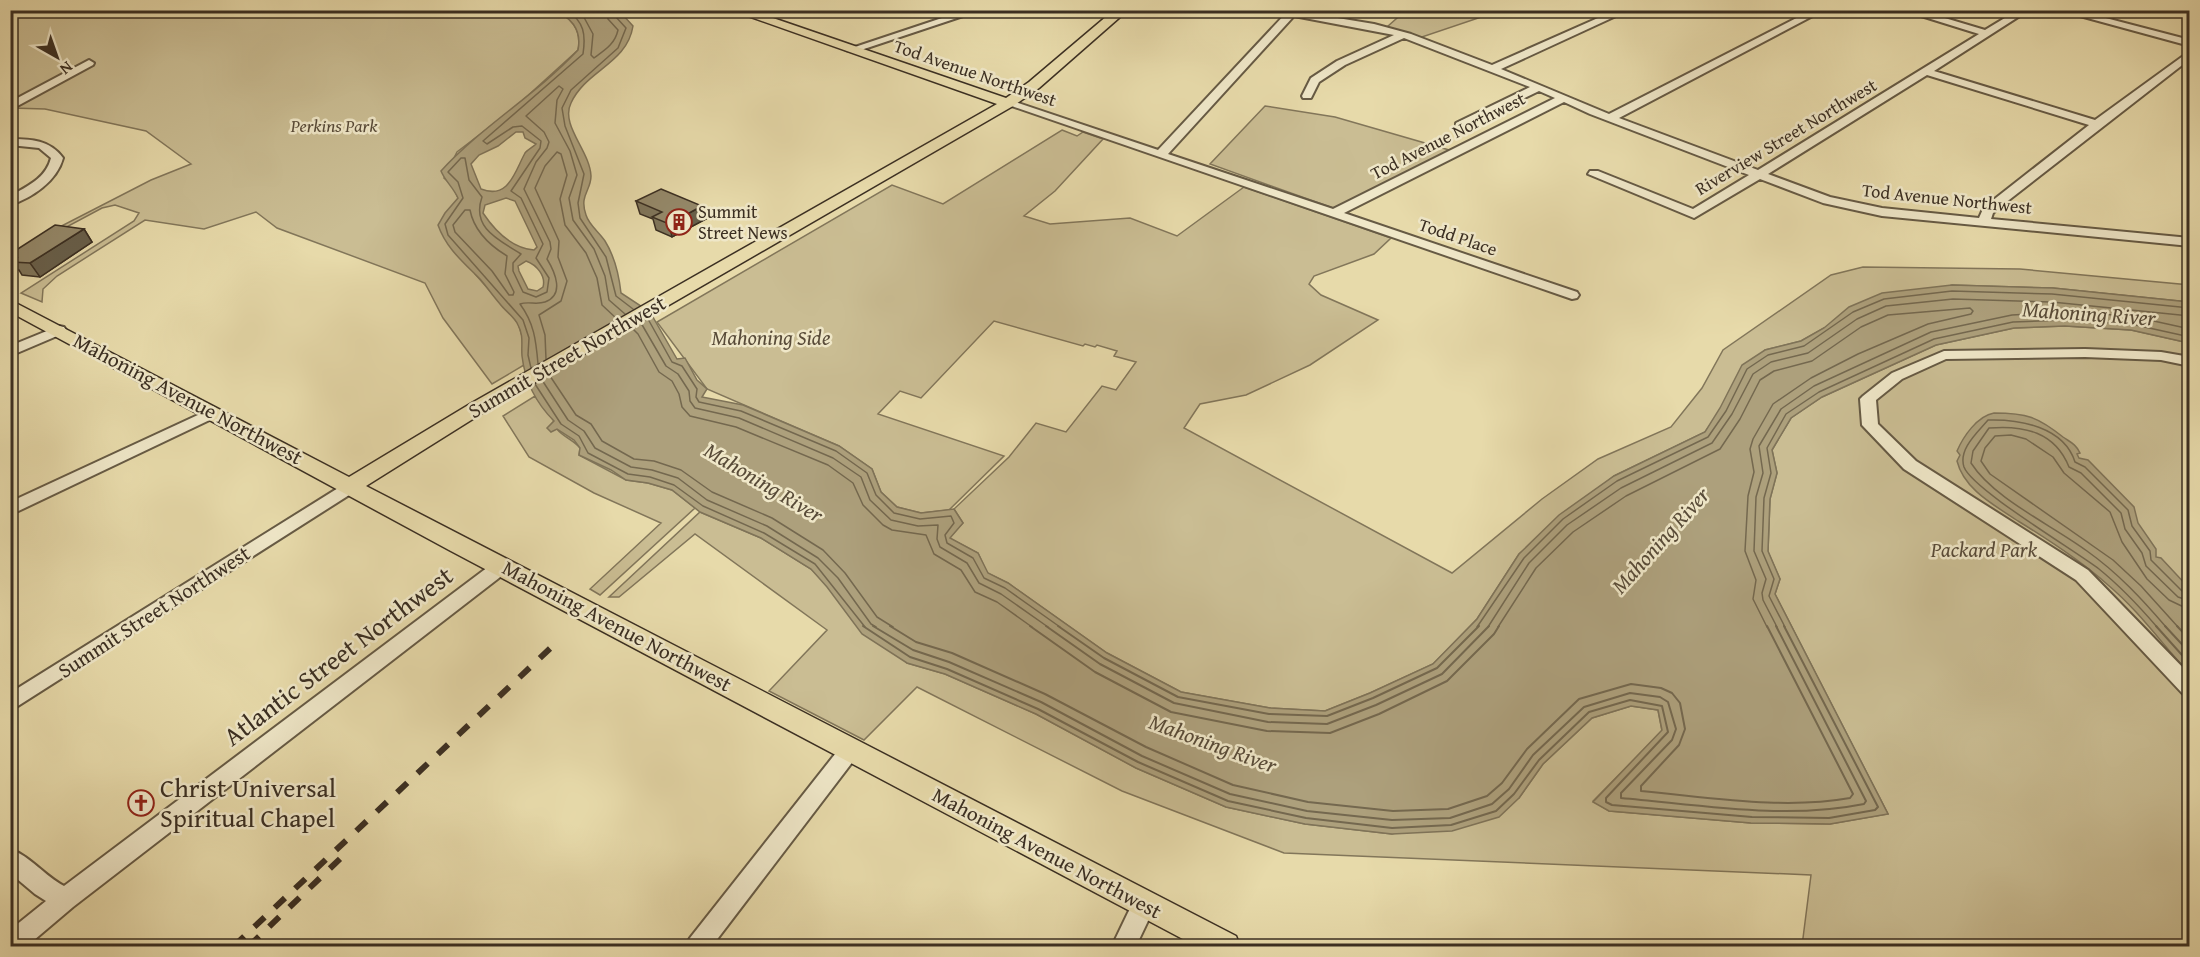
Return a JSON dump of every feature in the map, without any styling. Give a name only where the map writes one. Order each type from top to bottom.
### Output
[{"type":"main road","name":"Summit Street Northwest","points":[[351,486],[477,408],[1008,103],[1034,85],[1122,10]]},
{"type":"main road","name":"Tod Avenue Northwest","points":[[738,11],[1008,103]]},
{"type":"main road","name":"Mahoning Avenue Northwest","points":[[10,305],[1224,946]]},
{"type":"street","points":[[851,50],[977,10]]},
{"type":"street","points":[[1492,69],[1625,10]]},
{"type":"street","points":[[1610,118],[1820,10]]},
{"type":"street","points":[[1906,10],[1988,34],[2025,10]]},
{"type":"street","points":[[2062,10],[2190,43]]},
{"type":"street","points":[[1160,155],[1293,12],[1403,34],[1563,98]]},
{"type":"street","points":[[1307,96],[1315,80],[1341,63],[1403,34]]},
{"type":"street","name":"Riverview Street Northwest","points":[[1594,174],[1694,214],[1988,34]]},
{"type":"street","points":[[1984,222],[1988,212],[1996,204],[2097,123],[2190,54]]},
{"type":"street","points":[[10,107],[89,63]]},
{"type":"street","points":[[1928,72],[2097,123]]},
{"type":"street","points":[[1461,124],[1539,87]]},
{"type":"street","name":"Tod Avenue Northwest","points":[[1008,103],[1333,214],[1563,98],[1610,118],[1853,207],[1882,212],[2190,242]]},
{"type":"street","points":[[10,142],[39,145],[52,151],[57,158],[55,168],[50,175],[10,201]]},
{"type":"street","name":"Todd Place","points":[[1333,214],[1572,295]]},
{"type":"street","points":[[10,352],[59,330]]},
{"type":"street","points":[[2190,362],[2161,356],[2095,354],[2011,352],[1944,355],[1897,376],[1868,399],[1870,425],[1910,465],[2082,575],[2190,688]]},
{"type":"street","points":[[10,509],[213,413]]},
{"type":"street","name":"Summit Street Northwest","points":[[10,703],[351,486]]},
{"type":"street","name":"Atlantic Street Northwest","points":[[13,945],[65,900],[502,566]]},
{"type":"street","points":[[698,946],[850,750]]},
{"type":"street","points":[[10,859],[43,887],[65,900]]},
{"type":"street","points":[[1124,946],[1144,904]]},
{"type":"green space","name":"Perkins Park","points":[[551,10],[558,12],[574,24],[578,36],[578,50],[512,110],[457,152],[444,178],[452,185],[458,198],[475,274],[518,323],[523,339],[524,365],[492,384],[443,318],[425,283],[277,228],[256,212],[204,229],[145,220],[57,276],[43,289],[42,302],[21,293],[134,221],[139,213],[115,205],[102,208],[48,237],[44,235],[151,180],[191,164],[146,131],[45,109],[11,108],[11,11]]},
{"type":"green space","points":[[1405,11],[1499,11],[1419,38],[1387,27]]},
{"type":"green space","points":[[1265,106],[1335,117],[1456,152],[1333,208],[1210,164]]},
{"type":"green space","name":"Mahoning Side","points":[[1062,130],[1077,136],[1083,132],[1103,139],[1055,191],[1024,216],[1050,224],[1130,218],[1177,236],[1244,187],[1391,238],[1374,254],[1314,276],[1309,284],[1321,295],[1378,320],[1310,365],[1246,395],[1200,404],[1184,428],[1452,573],[1542,499],[1598,459],[1671,427],[1702,388],[1723,350],[1831,275],[1863,267],[2020,269],[2190,285],[2189,302],[2053,288],[1952,285],[1824,328],[1801,341],[1765,350],[1705,432],[1614,476],[1519,554],[1477,619],[1433,664],[1325,711],[1270,708],[1181,692],[1107,653],[1008,583],[987,573],[978,553],[949,538],[963,523],[954,509],[1009,457],[1036,423],[1066,432],[1102,386],[1116,390],[1136,362],[1114,356],[1117,351],[1097,345],[1095,347],[1085,344],[1083,346],[994,321],[921,398],[900,391],[878,414],[1004,456],[949,510],[921,513],[897,507],[881,492],[872,469],[839,446],[707,389],[657,322],[892,185],[943,204]]},
{"type":"green space","name":"Packard Park","points":[[2065,326],[2131,330],[2189,343],[2189,946],[1802,946],[1811,875],[1284,853],[1122,791],[917,687],[864,740],[769,691],[827,630],[695,534],[619,597],[609,597],[700,512],[761,538],[811,569],[907,663],[945,674],[1036,714],[1136,768],[1226,807],[1305,824],[1392,834],[1519,798],[1543,764],[1592,718],[1631,706],[1658,710],[1662,731],[1593,801],[1609,811],[1751,823],[1830,824],[1888,814],[1775,594],[1780,579],[1768,552],[1770,499],[1777,473],[1772,450],[1791,418],[1822,397],[1936,345],[2014,328]]},
{"type":"green space","points":[[535,396],[554,421],[548,428],[557,429],[578,445],[579,455],[626,480],[672,490],[695,508],[600,595],[590,589],[661,523],[594,493],[529,457],[503,416]]},
{"type":"water","name":"Mahoning River","points":[[551,11],[616,11],[633,26],[623,49],[586,82],[571,103],[569,120],[586,157],[591,176],[584,208],[589,222],[605,241],[611,253],[618,273],[621,293],[650,312],[677,359],[685,358],[697,380],[707,389],[702,397],[743,405],[839,446],[872,469],[881,492],[897,507],[921,513],[954,509],[963,523],[950,538],[978,553],[988,573],[1008,583],[1107,653],[1181,692],[1270,708],[1325,711],[1433,664],[1477,619],[1519,554],[1559,515],[1614,476],[1705,432],[1742,365],[1765,350],[1801,341],[1824,328],[1849,307],[1882,293],[1952,285],[2053,288],[2189,302],[2189,343],[2131,330],[2065,326],[2014,328],[1936,345],[1822,397],[1791,418],[1772,450],[1777,473],[1770,499],[1768,551],[1780,579],[1775,594],[1888,814],[1830,824],[1751,823],[1609,811],[1593,802],[1662,730],[1658,710],[1631,706],[1592,718],[1543,764],[1519,798],[1499,817],[1452,831],[1392,834],[1305,824],[1226,807],[1136,768],[1036,714],[945,674],[907,663],[862,634],[811,569],[761,538],[700,512],[672,490],[626,480],[579,455],[580,448],[574,440],[557,429],[551,432],[547,428],[554,421],[537,400],[529,384],[522,356],[521,333],[517,322],[450,248],[438,225],[458,198],[441,171],[474,139],[545,82],[578,50],[578,36],[574,25],[558,13]],"holes":[[[516,132],[523,132],[525,138],[536,144],[525,153],[505,187],[498,191],[481,189],[471,164],[479,155],[498,146]],[[506,198],[515,201],[537,247],[534,250],[526,249],[504,237],[483,213],[485,205]],[[526,261],[534,265],[542,275],[543,287],[537,291],[528,289],[518,266]]]},
{"type":"water","points":[[1994,413],[2024,415],[2046,425],[2075,445],[2080,453],[2077,454],[2079,458],[2088,460],[2134,507],[2138,523],[2156,549],[2156,557],[2161,558],[2189,588],[2189,673],[2140,617],[2108,585],[2064,551],[1991,503],[1966,481],[1957,461],[1960,455],[1957,451],[1976,423]]},
{"type":"building","points":[[661,189],[702,206],[669,224],[652,217],[662,212],[636,201]]},
{"type":"building","points":[[55,225],[84,229],[30,263],[12,262],[17,258],[10,257],[10,254]]},
{"type":"railway","points":[[234,946],[558,641]]},
{"type":"railway","points":[[249,946],[344,855]]},
{"type":"place","name":"Summit Street News","points":[[679,222]]},
{"type":"place","name":"Christ Universal Spiritual Chapel","points":[[141,803]]}]
